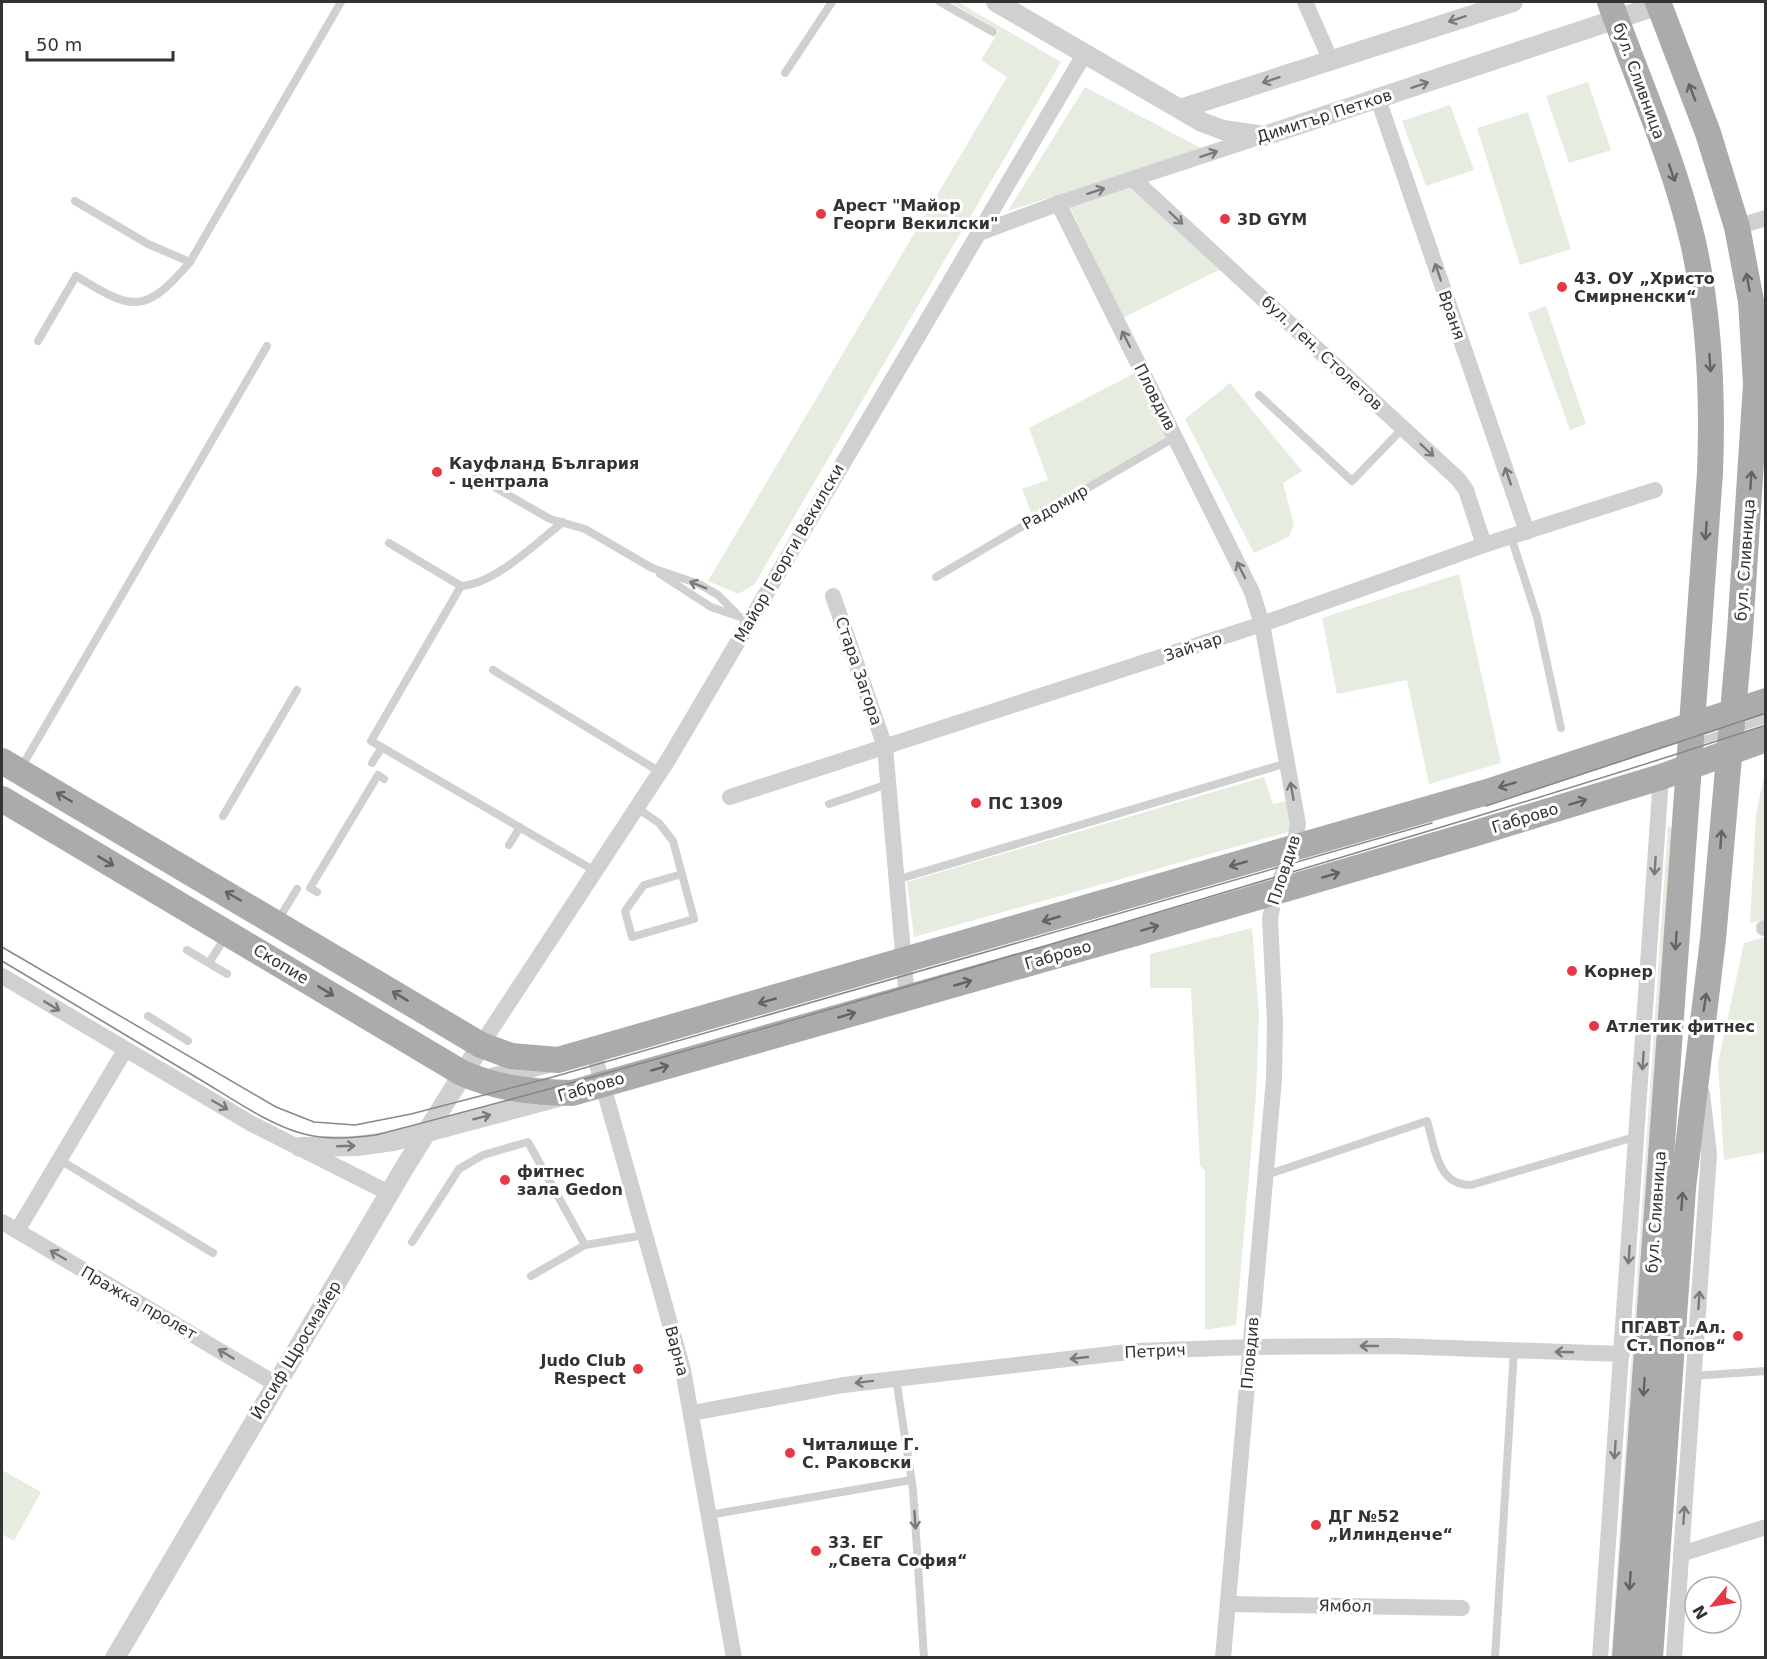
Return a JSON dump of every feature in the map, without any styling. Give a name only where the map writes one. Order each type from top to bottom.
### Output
[{"type":"main road","name":"бул. Сливница","points":[[1650,1658],[1683,1188],[1713,939],[1755,429],[1755,337],[1737,227],[1708,133],[1662,3]]},
{"type":"main road","name":"бул. Сливница","points":[[1613,10],[1679,194],[1693,241],[1707,325],[1711,381],[1711,445],[1625,1658]]},
{"type":"main road","points":[[558,1060],[1487,792],[1690,746],[1731,732],[1766,701]]},
{"type":"main road","points":[[1690,746],[1731,732],[1766,739]]},
{"type":"main road","name":"Габрово","points":[[572,1093],[907,998],[1661,777],[1690,746]]},
{"type":"main road","name":"Скопие","points":[[10,766],[277,922],[481,1045],[511,1056],[558,1060]]},
{"type":"main road","name":"Скопие","points":[[2,799],[228,933],[465,1081],[521,1091],[572,1093]]},
{"type":"street","points":[[996,2],[1180,109],[1223,130],[1264,136]]},
{"type":"street","points":[[1305,2],[1331,61]]},
{"type":"street","points":[[1180,109],[1512,2]]},
{"type":"street","name":"Димитър Петков","points":[[979,233],[1058,203],[1378,99],[1613,10],[1662,3]]},
{"type":"street","name":"Майор Георги Векилски","points":[[481,1045],[660,772],[742,616],[979,233],[1085,53]]},
{"type":"street","name":"Враня","points":[[1378,99],[1519,534]]},
{"type":"street","name":"бул. Ген. Столетов","points":[[1133,179],[1463,484],[1484,545]]},
{"type":"street","name":"Пловдив","points":[[1058,203],[1252,592],[1262,624],[1298,824],[1294,848],[1275,891],[1270,919],[1275,1022],[1274,1079],[1223,1658]]},
{"type":"street","points":[[1737,227],[1766,218]]},
{"type":"street","points":[[1755,337],[1766,369]]},
{"type":"street","name":"Зайчар","points":[[730,797],[1262,624],[1484,545],[1655,490]]},
{"type":"street","name":"Стара Загора","points":[[833,596],[885,747],[907,998]]},
{"type":"street","points":[[1659,808],[1690,746]]},
{"type":"street","name":"бул. Сливница","points":[[1600,1658],[1638,1136],[1661,777]]},
{"type":"street","points":[[2,976],[252,1124],[389,1193]]},
{"type":"street","name":"Йосиф Щросмайер","points":[[115,1658],[426,1132],[465,1081],[481,1045]]},
{"type":"street","points":[[17,1231],[125,1050]]},
{"type":"street","name":"Варна","points":[[593,1050],[692,1413],[734,1658]]},
{"type":"street","points":[[465,1081],[558,1060]]},
{"type":"street","name":"бул. Сливница","points":[[1674,1658],[1709,1154],[1697,1060]]},
{"type":"street","name":"Габрово","points":[[300,1147],[357,1146],[426,1132],[572,1093]]},
{"type":"street","name":"Пражка пролет","points":[[2,1222],[276,1384]]},
{"type":"street","name":"Петрич","points":[[692,1413],[843,1385],[1137,1351],[1393,1346],[1622,1354]]},
{"type":"street","points":[[1681,1554],[1766,1527]]},
{"type":"street","name":"Ямбол","points":[[1227,1604],[1462,1608]]},
{"type":"lane","points":[[38,341],[76,276],[115,300],[144,301],[160,293],[190,262],[341,2]]},
{"type":"lane","points":[[785,73],[832,2]]},
{"type":"lane","points":[[940,2],[993,32]]},
{"type":"lane","points":[[75,201],[148,244],[190,262]]},
{"type":"lane","points":[[10,766],[267,346]]},
{"type":"lane","points":[[1259,395],[1352,481],[1403,428]]},
{"type":"lane","name":"Радомир","points":[[936,577],[1175,437]]},
{"type":"lane","points":[[477,477],[550,519],[585,529],[652,568],[673,585],[711,607],[742,616]]},
{"type":"lane","points":[[388,543],[461,586],[484,581],[563,522]]},
{"type":"lane","points":[[1519,534],[1561,728]]},
{"type":"lane","points":[[652,568],[699,584],[718,595],[742,616]]},
{"type":"lane","points":[[461,586],[371,741],[595,871]]},
{"type":"lane","points":[[493,670],[660,772]]},
{"type":"lane","points":[[223,816],[297,690]]},
{"type":"lane","points":[[1731,732],[1766,719]]},
{"type":"lane","points":[[372,763],[382,747]]},
{"type":"lane","points":[[896,880],[1287,763]]},
{"type":"lane","points":[[317,892],[310,888],[378,775],[384,779]]},
{"type":"lane","points":[[829,804],[889,784]]},
{"type":"lane","points":[[637,808],[659,823],[673,841],[682,874],[694,920],[632,937],[625,911],[644,885],[682,874]]},
{"type":"lane","points":[[509,845],[520,827]]},
{"type":"lane","points":[[277,922],[297,889]]},
{"type":"lane","points":[[209,963],[228,933]]},
{"type":"lane","points":[[187,951],[227,974]]},
{"type":"lane","points":[[148,1016],[188,1041]]},
{"type":"lane","points":[[1266,1175],[1427,1120],[1443,1173],[1450,1181],[1460,1185],[1471,1185],[1638,1136]]},
{"type":"lane","points":[[412,1242],[459,1169],[483,1155],[528,1142],[585,1245]]},
{"type":"lane","points":[[60,1160],[213,1253]]},
{"type":"lane","points":[[531,1276],[585,1245],[645,1235]]},
{"type":"lane","points":[[1495,1658],[1514,1350]]},
{"type":"lane","points":[[1693,1376],[1766,1371]]},
{"type":"lane","points":[[896,1379],[911,1480],[924,1658]]},
{"type":"lane","points":[[709,1515],[911,1480]]},
{"type":"shaded area","points":[[950,2],[958,2],[1061,62],[754,585],[738,594],[708,581],[1007,77],[981,60],[999,31]]},
{"type":"shaded area","points":[[1588,82],[1611,150],[1569,163],[1546,96]]},
{"type":"shaded area","points":[[1085,87],[1201,148],[1008,211]]},
{"type":"shaded area","points":[[1450,105],[1474,170],[1426,186],[1402,121]]},
{"type":"shaded area","points":[[1528,112],[1571,249],[1520,265],[1477,128]]},
{"type":"shaded area","points":[[1132,188],[1227,266],[1123,318],[1070,207]]},
{"type":"shaded area","points":[[1546,306],[1586,424],[1570,430],[1528,313]]},
{"type":"shaded area","points":[[1137,372],[1170,436],[1033,517],[1022,489],[1048,480],[1029,428]]},
{"type":"shaded area","points":[[1230,383],[1302,471],[1283,483],[1294,525],[1289,537],[1254,553],[1185,419]]},
{"type":"shaded area","points":[[1459,574],[1501,763],[1429,784],[1407,680],[1337,694],[1322,618]]},
{"type":"shaded area","points":[[1765,771],[1765,919],[1750,923],[1756,815]]},
{"type":"shaded area","points":[[1264,777],[1273,804],[1286,801],[1292,831],[914,937],[907,882]]},
{"type":"shaded area","points":[[1668,825],[1672,829],[1620,1657],[1611,1658]]},
{"type":"shaded area","points":[[1252,928],[1259,1014],[1256,1095],[1236,1325],[1205,1330],[1205,1170],[1200,1166],[1191,988],[1150,988],[1150,954]]},
{"type":"shaded area","points":[[1765,937],[1765,1152],[1724,1160],[1718,1063],[1744,943]]},
{"type":"shaded area","points":[[2,1470],[41,1492],[14,1541],[2,1534]]},
{"type":"tram line","points":[[1486,806],[1766,713]]},
{"type":"tram line","points":[[2,961],[276,1124],[304,1134],[331,1138],[376,1135],[469,1111],[934,979],[1443,827],[1766,725]]},
{"type":"tram line","points":[[2,947],[276,1107],[314,1122],[355,1125],[411,1114],[553,1077],[1432,823]]},
{"type":"place","name":"Арест \"Майор Георги Векилски\"","points":[[821,214]]},
{"type":"place","name":"3D GYM","points":[[1225,219]]},
{"type":"place","name":"43. ОУ „Христо Смирненски“","points":[[1562,287]]},
{"type":"place","name":"Кауфланд България - централа","points":[[437,472]]},
{"type":"place","name":"ПС 1309","points":[[976,803]]},
{"type":"place","name":"Корнер","points":[[1572,971]]},
{"type":"place","name":"Атлетик фитнес","points":[[1594,1026]]},
{"type":"place","name":"фитнес зала Gedon","points":[[505,1180]]},
{"type":"place","name":"ПГАВТ „Ал. Ст. Попов“","points":[[1738,1336]]},
{"type":"place","name":"Judo Club Respect","points":[[638,1369]]},
{"type":"place","name":"Читалище Г. С. Раковски","points":[[790,1453]]},
{"type":"place","name":"ДГ №52 „Илинденче“","points":[[1316,1525]]},
{"type":"place","name":"33. ЕГ „Света София“","points":[[816,1551]]}]
